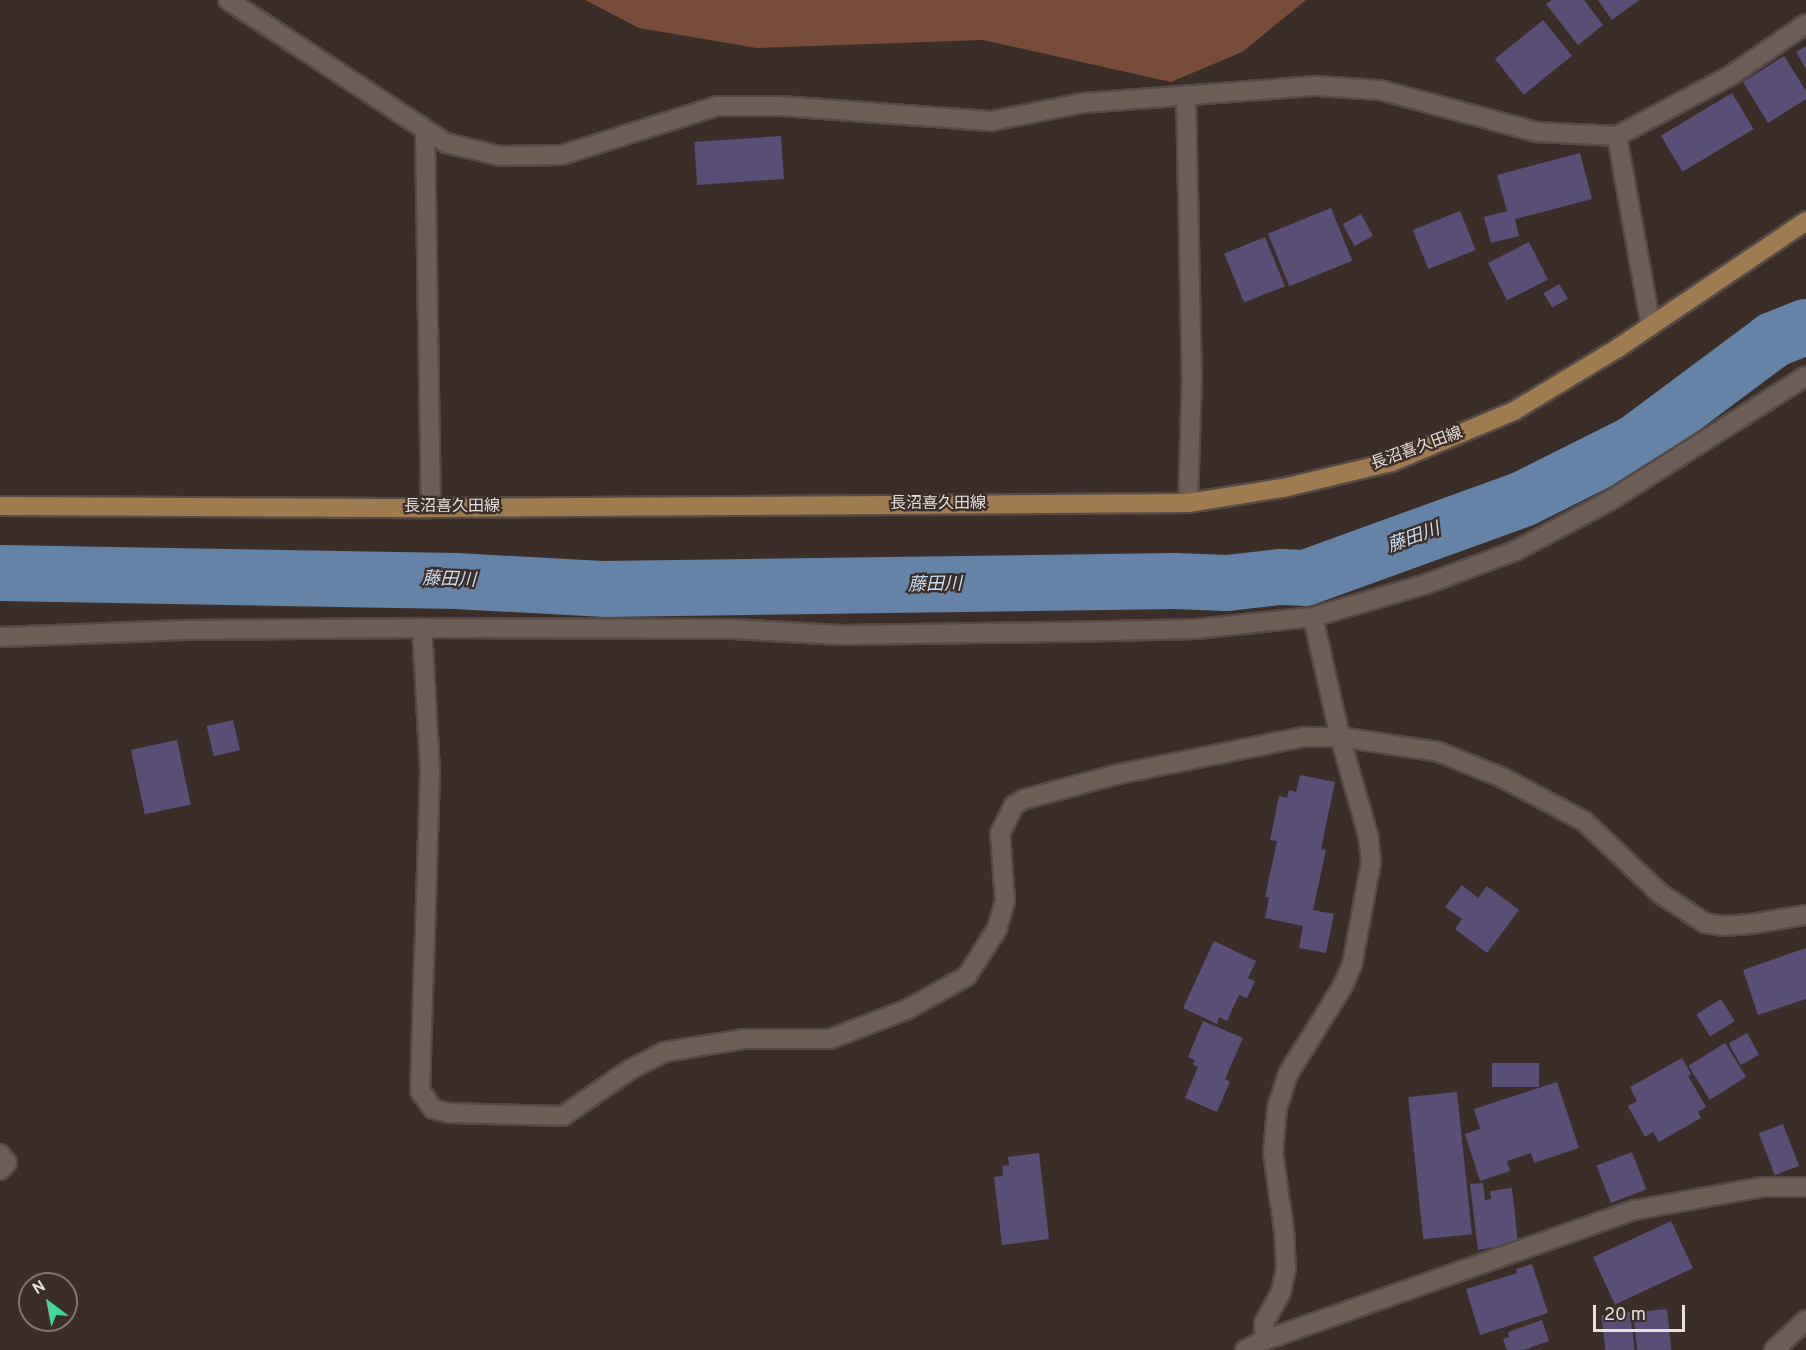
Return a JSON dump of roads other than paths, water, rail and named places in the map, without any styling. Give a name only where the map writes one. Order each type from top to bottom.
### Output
[{"type":"main road","name":"長沼喜久田線","points":[[0,506],[431,508],[1188,502],[1283,488],[1392,462],[1514,411],[1651,326],[1806,221]]},
{"type":"street","points":[[228,0],[383,100],[425,131],[446,143],[500,156],[562,155],[717,106],[781,106],[992,121],[1083,103],[1316,86],[1380,90],[1537,132],[1617,136],[1730,76],[1806,24]]},
{"type":"street","points":[[1186,97],[1190,184],[1192,376],[1188,502]]},
{"type":"street","points":[[425,131],[431,508]]},
{"type":"street","points":[[1617,136],[1651,326]]},
{"type":"street","points":[[0,637],[185,630],[422,628],[732,628],[841,635],[936,634],[1196,629],[1313,617],[1429,583],[1515,551],[1609,501],[1806,376]]},
{"type":"street","points":[[1265,1340],[1264,1323],[1281,1292],[1286,1268],[1284,1230],[1273,1153],[1277,1108],[1288,1074],[1343,986],[1352,965],[1371,862],[1368,835],[1340,737],[1313,617]]},
{"type":"street","points":[[422,628],[430,772],[420,1090],[433,1109],[449,1113],[563,1116],[640,1064],[664,1052],[743,1039],[830,1039],[898,1013],[967,975],[997,929],[1005,901],[1000,832],[1014,805],[1025,799],[1119,774],[1303,737],[1340,737],[1439,752],[1503,778],[1584,820],[1661,894],[1705,923],[1723,926],[1750,924],[1806,915]]},
{"type":"street","points":[[0,1154],[7,1162],[0,1170]]},
{"type":"street","points":[[1245,1350],[1265,1340],[1635,1210],[1763,1187],[1806,1187]]},
{"type":"street","points":[[1774,1350],[1806,1320]]},
{"type":"waterway","name":"藤田川","points":[[0,573],[456,581],[606,589],[1175,581],[1227,583],[1280,577],[1305,578],[1523,499],[1635,443],[1773,340],[1806,327]]}]
